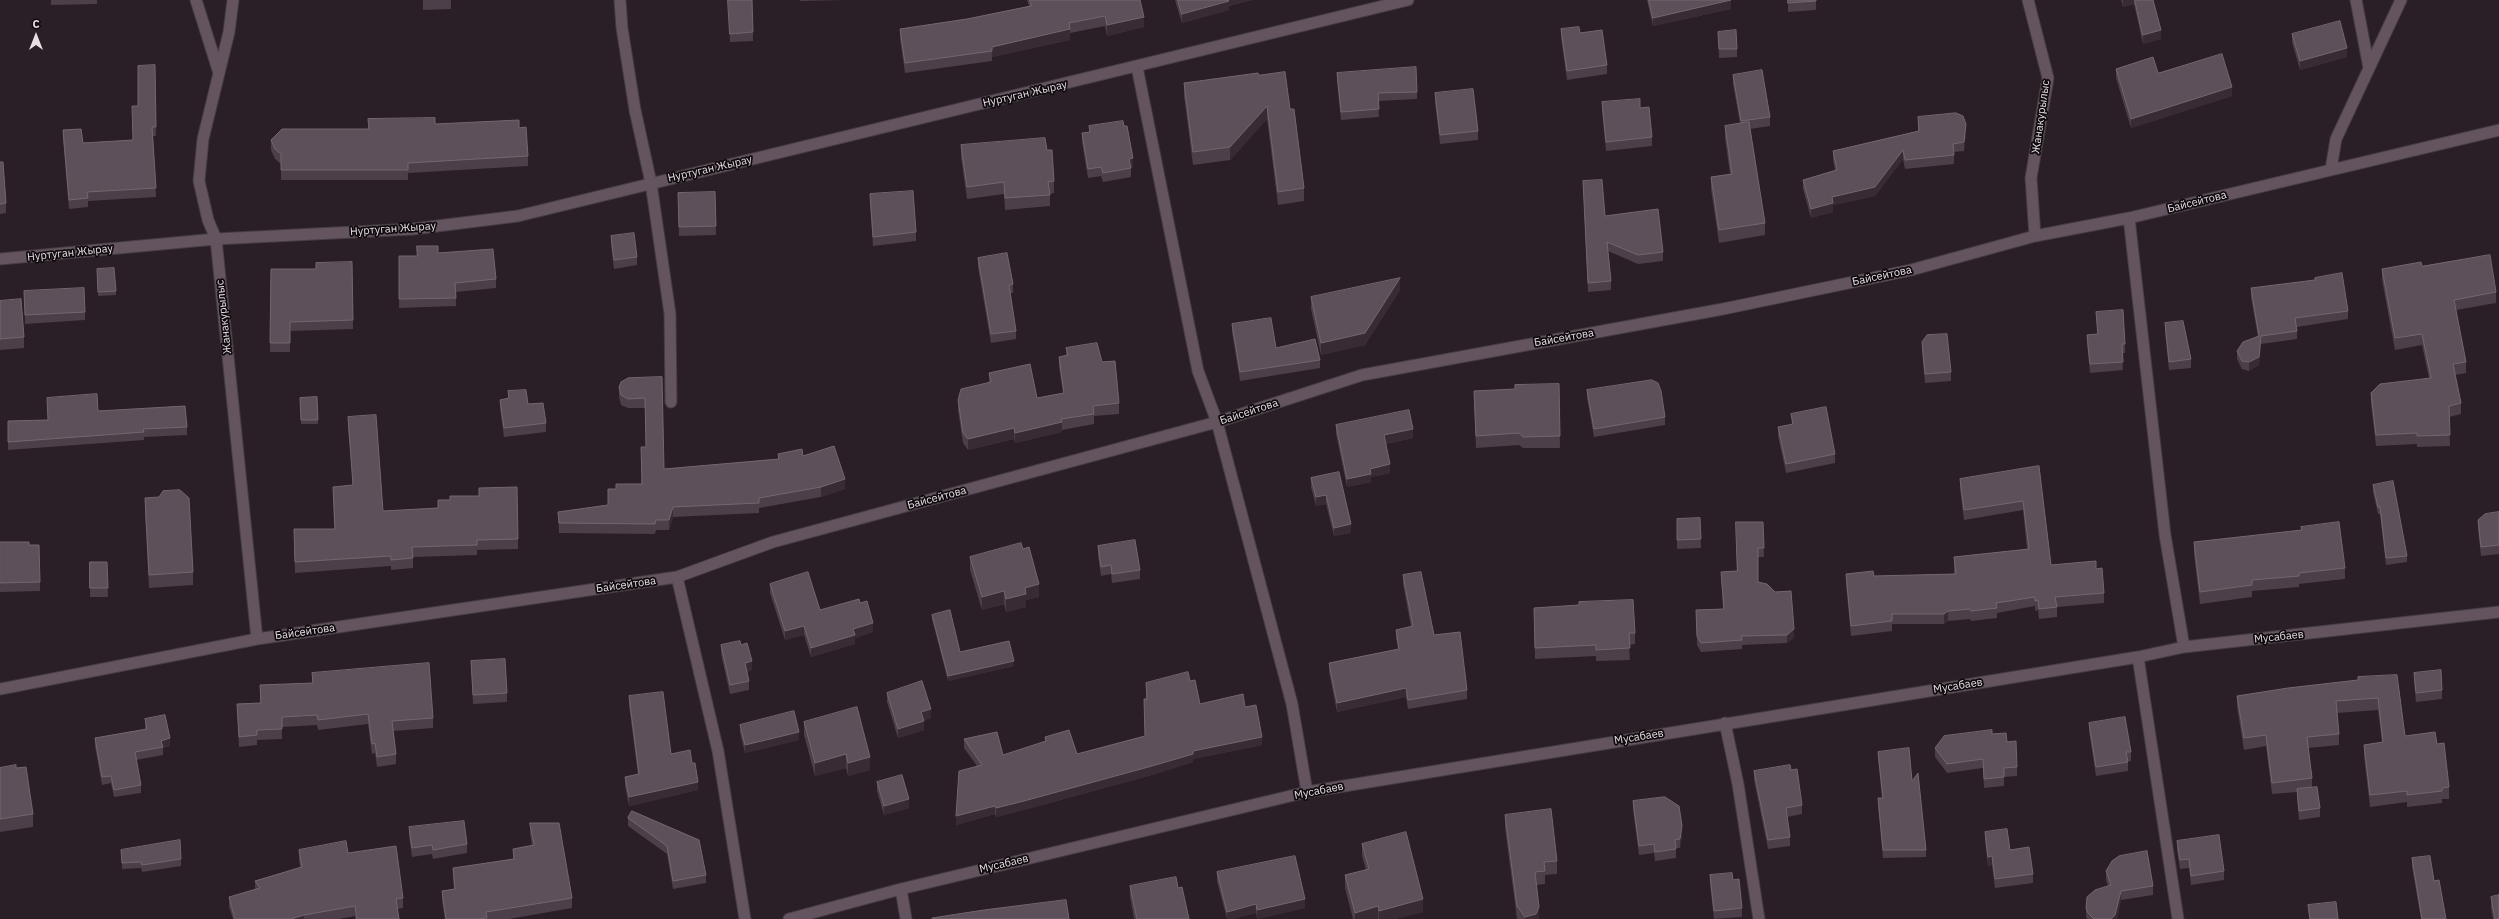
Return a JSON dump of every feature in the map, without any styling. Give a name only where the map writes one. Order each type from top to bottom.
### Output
[{"type":"street","points":[[196,0],[219,74]]},
{"type":"street","name":"Жанакурылыс","points":[[233,0],[230,32],[202,139],[199,180],[208,220],[216,239],[258,639]]},
{"type":"street","points":[[620,0],[622,28],[635,110],[652,183],[670,314],[671,402]]},
{"type":"street","name":"Нуртуган Жырау","points":[[0,260],[216,239],[413,229],[518,216],[1408,0]]},
{"type":"street","name":"Жанакурылыс","points":[[2028,0],[2048,78],[2031,178],[2035,236]]},
{"type":"street","points":[[2356,0],[2369,68]]},
{"type":"street","points":[[2331,169],[2336,139],[2401,0]]},
{"type":"street","points":[[1137,67],[1198,371],[1217,422],[1292,704],[1307,792]]},
{"type":"street","name":"Байсейтова","points":[[0,689],[258,639],[677,577],[773,542],[1217,422],[1362,375],[1723,309],[1911,270],[2035,236],[2129,218],[2499,130]]},
{"type":"street","points":[[2129,218],[2165,534],[2184,647]]},
{"type":"street","points":[[677,577],[718,751],[744,919]]},
{"type":"street","name":"Мусабаев","points":[[789,919],[900,889],[1307,792],[2138,657],[2184,647],[2499,612]]},
{"type":"street","points":[[2138,657],[2178,919]]},
{"type":"street","points":[[1725,723],[1738,784],[1759,919]]},
{"type":"street","points":[[900,889],[906,919]]},
{"type":"building","points":[[728,0],[752,0],[753,32],[730,34]]},
{"type":"building","points":[[1030,0],[1140,0],[1144,17],[1107,25],[1105,16],[1069,23],[1070,29],[992,47],[992,51],[905,63],[900,29],[967,19],[1031,6]]},
{"type":"building","points":[[1178,0],[1228,0],[1229,1],[1182,14]]},
{"type":"building","points":[[1649,0],[1731,0],[1653,18]]},
{"type":"building","points":[[1788,0],[1816,0],[1816,1],[1788,3]]},
{"type":"building","points":[[2135,0],[2153,0],[2161,30],[2143,35]]},
{"type":"building","points":[[2340,21],[2347,48],[2300,61],[2292,34]]},
{"type":"building","points":[[1579,27],[1580,33],[1602,30],[1607,65],[1567,71],[1561,29]]},
{"type":"building","points":[[1736,30],[1737,49],[1719,49],[1718,32]]},
{"type":"building","points":[[2222,54],[2232,87],[2131,119],[2116,69],[2153,57],[2158,73]]},
{"type":"building","points":[[155,65],[156,127],[152,127],[156,188],[87,192],[88,198],[69,200],[63,130],[81,129],[83,143],[133,140],[132,106],[138,106],[138,66]]},
{"type":"building","points":[[1416,67],[1417,92],[1378,93],[1379,109],[1341,112],[1337,73]]},
{"type":"building","points":[[1762,70],[1770,117],[1741,121],[1733,75]]},
{"type":"building","points":[[1285,72],[1290,109],[1294,109],[1304,188],[1278,192],[1267,106],[1230,147],[1193,152],[1184,83],[1258,73],[1259,75]]},
{"type":"building","points":[[1473,89],[1478,131],[1440,135],[1435,93]]},
{"type":"building","points":[[1640,99],[1640,108],[1649,107],[1652,137],[1606,142],[1602,102]]},
{"type":"building","points":[[1956,113],[1963,116],[1966,124],[1964,142],[1953,144],[1954,155],[1905,160],[1903,150],[1875,187],[1832,197],[1833,203],[1811,209],[1803,180],[1837,170],[1833,151],[1919,131],[1918,117]]},
{"type":"building","points":[[435,118],[435,124],[519,120],[519,128],[526,127],[528,156],[408,163],[408,170],[281,170],[281,154],[275,149],[271,140],[282,129],[369,129],[368,119]]},
{"type":"building","points":[[1123,121],[1124,126],[1127,126],[1133,158],[1129,159],[1131,168],[1103,173],[1101,167],[1088,169],[1082,133],[1090,132],[1089,126]]},
{"type":"building","points":[[1749,122],[1765,223],[1719,230],[1711,177],[1732,174],[1725,126]]},
{"type":"building","points":[[1045,138],[1047,150],[1052,150],[1054,181],[1048,182],[1050,195],[1005,198],[1004,182],[967,187],[961,145]]},
{"type":"building","points":[[0,162],[3,162],[6,203],[0,204]]},
{"type":"building","points":[[1602,180],[1605,216],[1658,209],[1663,252],[1638,255],[1607,242],[1611,281],[1588,283],[1583,181]]},
{"type":"building","points":[[913,191],[916,232],[873,237],[870,194]]},
{"type":"building","points":[[715,192],[716,226],[679,227],[678,193]]},
{"type":"building","points":[[634,233],[637,257],[614,260],[611,236]]},
{"type":"building","points":[[417,246],[438,246],[438,253],[493,249],[496,279],[455,283],[456,298],[399,299],[399,256],[417,256]]},
{"type":"building","points":[[1007,253],[1013,284],[1009,285],[1016,331],[991,334],[978,258]]},
{"type":"building","points":[[2490,255],[2496,292],[2454,300],[2466,362],[2453,364],[2461,403],[2449,406],[2450,435],[2417,436],[2417,433],[2376,435],[2371,393],[2380,384],[2431,378],[2422,334],[2395,338],[2382,269],[2421,262],[2422,266]]},
{"type":"building","points":[[352,262],[353,320],[290,322],[290,343],[270,343],[271,269],[316,269],[316,263]]},
{"type":"building","points":[[114,268],[116,291],[98,292],[97,269]]},
{"type":"building","points":[[2342,273],[2348,311],[2295,318],[2297,331],[2261,336],[2259,357],[2249,362],[2242,361],[2237,351],[2243,342],[2259,336],[2251,288],[2315,280],[2315,278]]},
{"type":"building","points":[[1400,278],[1365,333],[1321,343],[1311,297]]},
{"type":"building","points":[[84,288],[85,312],[25,315],[24,291]]},
{"type":"building","points":[[21,299],[24,337],[0,339],[0,301]]},
{"type":"building","points":[[2123,310],[2125,344],[2122,344],[2123,362],[2090,364],[2087,335],[2098,334],[2096,312]]},
{"type":"building","points":[[1271,318],[1276,348],[1315,339],[1320,360],[1240,372],[1232,324]]},
{"type":"building","points":[[2183,321],[2191,359],[2169,362],[2165,323]]},
{"type":"building","points":[[1947,334],[1951,372],[1925,374],[1922,342],[1927,335]]},
{"type":"building","points":[[1097,343],[1102,362],[1115,361],[1119,403],[1093,406],[1094,414],[1061,419],[1062,422],[1015,433],[1014,428],[968,439],[963,433],[958,400],[961,389],[991,382],[989,373],[1030,364],[1037,398],[1064,393],[1059,357],[1068,355],[1066,348]]},
{"type":"building","points":[[662,377],[664,469],[779,459],[778,454],[802,449],[803,456],[834,446],[845,479],[821,487],[759,498],[759,503],[673,507],[669,520],[656,520],[655,524],[559,523],[558,512],[608,505],[608,489],[616,489],[616,484],[642,484],[641,447],[646,447],[645,398],[628,399],[621,395],[619,387],[621,382],[628,378]]},
{"type":"building","points":[[1652,380],[1658,383],[1661,391],[1665,417],[1594,429],[1587,390]]},
{"type":"building","points":[[1559,384],[1560,436],[1523,437],[1519,433],[1476,436],[1474,391],[1515,389],[1515,385]]},
{"type":"building","points":[[526,390],[528,404],[543,403],[546,423],[504,428],[500,400],[509,398],[508,391]]},
{"type":"building","points":[[97,394],[98,411],[185,406],[187,427],[143,429],[144,432],[8,442],[8,421],[48,420],[47,398]]},
{"type":"building","points":[[317,397],[318,420],[301,420],[300,398]]},
{"type":"building","points":[[1826,407],[1835,454],[1786,464],[1778,427],[1793,424],[1791,414]]},
{"type":"building","points":[[1409,410],[1413,429],[1384,435],[1390,464],[1370,469],[1371,474],[1347,479],[1336,425]]},
{"type":"building","points":[[376,415],[383,511],[438,508],[438,500],[450,500],[450,496],[479,496],[479,488],[517,487],[518,539],[477,540],[477,545],[412,547],[413,558],[391,560],[391,556],[295,562],[294,529],[335,529],[333,487],[353,485],[348,417]]},
{"type":"building","points":[[2039,466],[2051,565],[2096,561],[2096,569],[2102,568],[2104,593],[2055,597],[2057,607],[2039,609],[2038,600],[2035,601],[2035,597],[1996,603],[1997,608],[1971,611],[1970,609],[1948,611],[1944,614],[1892,614],[1892,621],[1851,626],[1846,574],[1873,571],[1874,576],[1956,574],[1954,557],[2029,549],[2023,501],[1964,510],[1960,479]]},
{"type":"building","points":[[1339,472],[1351,524],[1334,528],[1326,495],[1316,497],[1311,478]]},
{"type":"building","points":[[2393,481],[2407,556],[2386,558],[2380,507],[2378,507],[2373,485]]},
{"type":"building","points":[[180,490],[189,498],[193,572],[149,575],[145,498],[159,497],[163,491]]},
{"type":"building","points":[[2499,512],[2499,545],[2481,547],[2478,520],[2485,514]]},
{"type":"building","points":[[1700,518],[1701,539],[1677,540],[1677,519]]},
{"type":"building","points":[[1736,522],[1763,522],[1764,548],[1758,548],[1758,582],[1767,584],[1775,592],[1791,591],[1794,629],[1787,635],[1741,636],[1742,640],[1701,643],[1697,636],[1696,610],[1724,609],[1721,572],[1737,571]]},
{"type":"building","points":[[2339,522],[2345,568],[2299,573],[2299,576],[2252,580],[2252,585],[2200,592],[2194,542],[2302,530],[2301,527]]},
{"type":"building","points":[[1135,540],[1140,570],[1112,574],[1111,565],[1101,567],[1098,546]]},
{"type":"building","points":[[0,542],[29,542],[29,545],[39,545],[40,582],[0,583]]},
{"type":"building","points":[[1021,543],[1023,549],[1029,547],[1039,584],[1025,588],[1026,594],[1006,599],[1004,591],[982,597],[970,557]]},
{"type":"building","points":[[90,562],[107,562],[108,588],[90,588]]},
{"type":"building","points":[[808,572],[820,610],[859,599],[860,603],[867,601],[873,623],[853,629],[855,635],[811,648],[804,626],[785,631],[770,584]]},
{"type":"building","points":[[1421,572],[1434,635],[1460,632],[1467,690],[1408,700],[1406,688],[1337,703],[1329,663],[1399,649],[1396,630],[1413,626],[1403,575]]},
{"type":"building","points":[[1633,600],[1635,633],[1629,633],[1630,648],[1596,650],[1596,645],[1535,648],[1534,608],[1579,605],[1579,602]]},
{"type":"building","points":[[950,610],[960,652],[1009,641],[1014,661],[948,676],[932,615]]},
{"type":"building","points":[[740,641],[741,645],[747,643],[752,661],[745,663],[749,681],[730,685],[721,645]]},
{"type":"building","points":[[505,659],[507,693],[473,695],[471,661]]},
{"type":"building","points":[[429,663],[433,718],[392,721],[396,754],[377,757],[375,743],[372,744],[368,714],[318,720],[317,715],[282,717],[282,729],[257,730],[257,735],[239,737],[237,704],[261,703],[260,685],[313,683],[312,673]]},
{"type":"building","points":[[2441,670],[2442,690],[2416,693],[2414,673]]},
{"type":"building","points":[[1188,672],[1190,681],[1195,680],[1200,704],[1243,694],[1245,707],[1256,705],[1262,737],[1193,751],[1193,754],[1152,766],[1024,801],[996,808],[995,806],[956,816],[959,771],[982,765],[964,739],[997,732],[1003,755],[1046,741],[1045,737],[1069,730],[1077,754],[1145,736],[1144,699],[1147,699],[1146,683]]},
{"type":"building","points":[[2397,675],[2405,736],[2435,732],[2437,744],[2444,743],[2449,787],[2442,788],[2442,791],[2407,795],[2407,791],[2370,795],[2364,745],[2383,742],[2378,698],[2336,701],[2339,734],[2307,737],[2312,778],[2272,783],[2266,735],[2244,738],[2237,696],[2288,688],[2358,680],[2358,677]]},
{"type":"building","points":[[922,681],[931,709],[921,712],[924,721],[898,729],[887,693]]},
{"type":"building","points":[[663,692],[671,754],[690,750],[692,763],[695,763],[698,782],[629,797],[625,777],[639,774],[629,696]]},
{"type":"building","points":[[857,707],[870,757],[848,763],[846,754],[815,763],[804,722]]},
{"type":"building","points":[[794,711],[799,732],[745,745],[740,725]]},
{"type":"building","points":[[165,715],[170,738],[161,741],[163,747],[135,752],[141,785],[114,790],[111,776],[102,777],[95,738],[147,729],[145,719]]},
{"type":"building","points":[[2125,717],[2131,752],[2126,752],[2128,762],[2096,767],[2089,723]]},
{"type":"building","points":[[1992,730],[1992,734],[2006,733],[2007,742],[2016,741],[2017,767],[2004,768],[2004,777],[1984,779],[1983,759],[1947,764],[1935,748],[1944,736]]},
{"type":"building","points":[[1909,748],[1912,781],[1918,773],[1926,850],[1883,850],[1878,798],[1883,798],[1878,752]]},
{"type":"building","points":[[16,765],[16,768],[26,767],[33,814],[0,819],[0,768]]},
{"type":"building","points":[[1790,765],[1791,770],[1797,769],[1802,805],[1786,808],[1790,837],[1768,840],[1754,771]]},
{"type":"building","points":[[902,775],[909,799],[884,806],[877,782]]},
{"type":"building","points":[[2317,787],[2320,808],[2299,811],[2297,789]]},
{"type":"building","points":[[1665,797],[1679,806],[1682,826],[1680,839],[1675,840],[1676,849],[1655,852],[1654,844],[1639,846],[1633,801]]},
{"type":"building","points":[[1551,809],[1557,861],[1544,862],[1545,871],[1535,872],[1539,907],[1536,914],[1525,917],[1517,906],[1505,815]]},
{"type":"building","points":[[632,811],[699,840],[706,875],[673,881],[667,846],[628,818]]},
{"type":"building","points":[[464,821],[467,844],[433,850],[432,845],[412,848],[409,827]]},
{"type":"building","points":[[530,823],[559,823],[572,898],[486,912],[487,918],[446,919],[442,891],[455,889],[453,868],[514,859],[513,849],[534,845]]},
{"type":"building","points":[[2007,829],[2010,850],[2029,847],[2033,874],[1995,879],[1992,856],[1988,857],[1985,832]]},
{"type":"building","points":[[1406,832],[1423,899],[1379,911],[1378,906],[1355,913],[1345,875],[1369,869],[1362,844]]},
{"type":"building","points":[[2219,835],[2224,871],[2191,876],[2189,859],[2180,860],[2177,841]]},
{"type":"building","points":[[180,840],[181,859],[142,865],[141,862],[122,863],[121,850]]},
{"type":"building","points":[[346,841],[348,853],[396,846],[403,898],[396,899],[399,919],[357,919],[355,906],[304,915],[291,919],[235,919],[229,897],[260,888],[255,881],[302,867],[299,850]]},
{"type":"building","points":[[2147,851],[2153,886],[2121,891],[2115,915],[2111,919],[2094,919],[2088,913],[2086,908],[2087,897],[2095,890],[2111,885],[2106,871],[2112,861],[2119,856]]},
{"type":"building","points":[[1295,856],[1305,899],[1257,910],[1256,904],[1227,912],[1217,872]]},
{"type":"building","points":[[2430,856],[2434,881],[2439,880],[2446,919],[2422,919],[2412,858]]},
{"type":"building","points":[[1732,873],[1733,880],[1739,879],[1742,908],[1714,911],[1710,875]]},
{"type":"building","points":[[1176,877],[1178,888],[1182,887],[1189,919],[1137,919],[1130,886]]},
{"type":"building","points":[[2499,895],[2499,919],[2495,919],[2491,897]]},
{"type":"building","points":[[1066,900],[1069,919],[932,919],[984,910]]},
{"type":"building","points":[[2336,902],[2338,919],[2310,919],[2308,905]]}]
